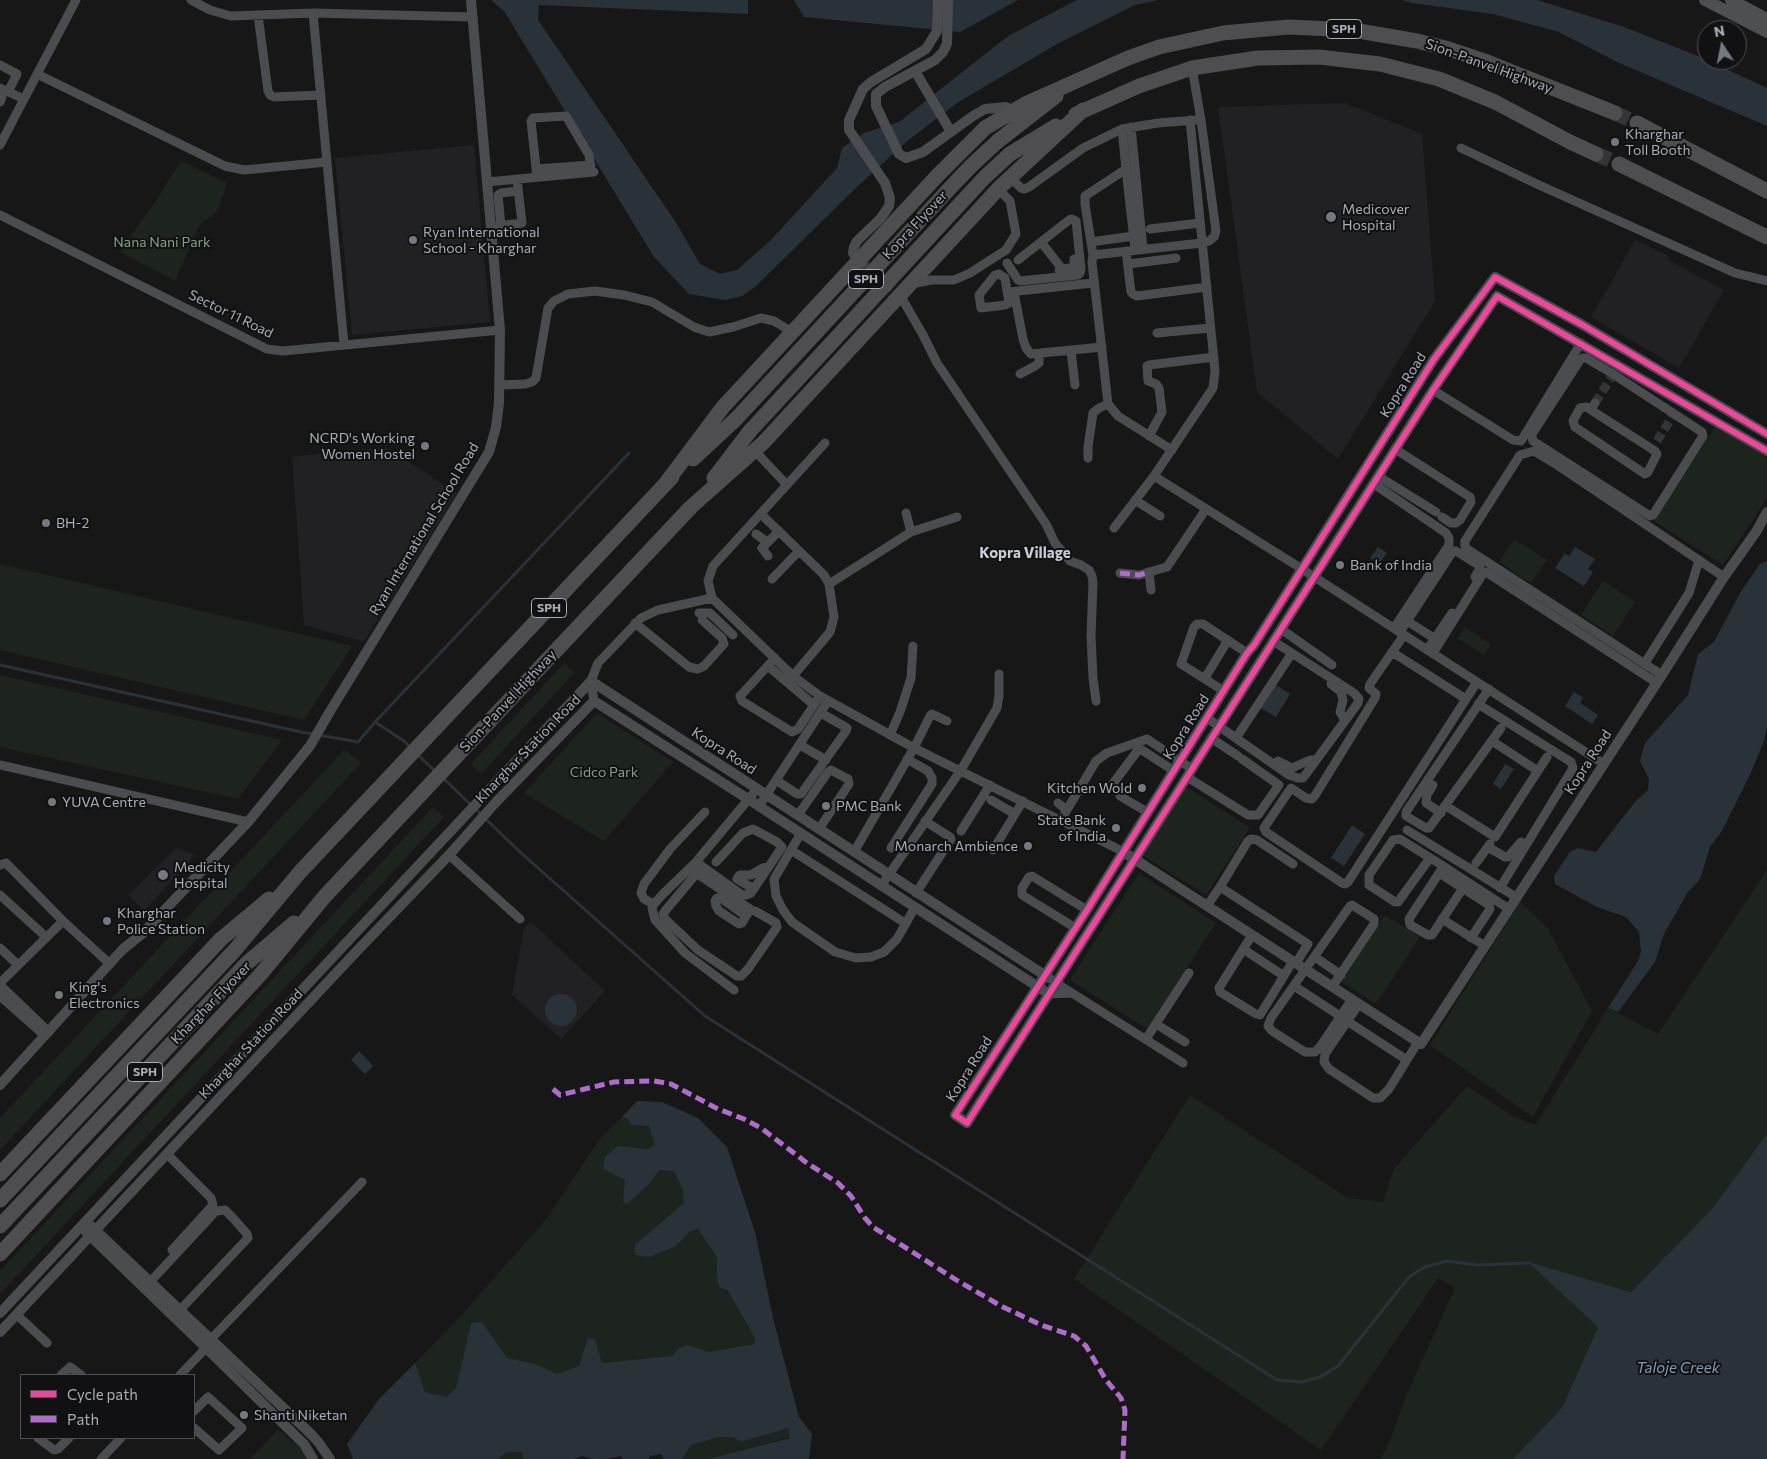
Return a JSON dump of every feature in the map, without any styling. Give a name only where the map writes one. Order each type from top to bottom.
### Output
[{"type":"highway","name":"Sion-Panvel Highway","points":[[1070,85],[1128,58],[1191,39],[1255,28],[1320,27],[1385,34],[1449,49],[1482,60],[1615,113]]},
{"type":"highway","name":"SPH","points":[[1083,110],[1139,86],[1192,68],[1258,58],[1288,56],[1319,57],[1380,64],[1432,77],[1468,90],[1596,154]]},
{"type":"highway","name":"Kopra Flyover","points":[[666,483],[736,419],[966,171],[998,141],[1070,85]]},
{"type":"highway","points":[[666,483],[723,407],[792,332],[861,262],[959,153],[985,128],[1014,110],[1048,93],[1070,85]]},
{"type":"highway","name":"Kopra Flyover","points":[[691,507],[750,431],[984,178],[1010,154],[1083,110]]},
{"type":"highway","points":[[691,507],[755,451],[901,289],[998,189],[1083,110]]},
{"type":"highway","points":[[1637,123],[1767,191]]},
{"type":"highway","points":[[1619,164],[1767,237]]},
{"type":"highway","name":"SPH","points":[[300,872],[666,483]]},
{"type":"highway","name":"Sion-Panvel Highway","points":[[326,896],[691,507]]},
{"type":"highway","points":[[0,1174],[221,939],[300,872]]},
{"type":"highway","name":"Kharghar Flyover","points":[[0,1200],[234,951],[300,872]]},
{"type":"highway","points":[[0,1254],[260,975],[326,896]]},
{"type":"highway","name":"Kharghar Flyover","points":[[0,1226],[247,963],[326,896]]},
{"type":"main road","points":[[1705,0],[1767,32]]},
{"type":"main road","points":[[1731,0],[1767,19]]},
{"type":"street","points":[[0,145],[4,129],[24,99],[76,0]]},
{"type":"street","points":[[191,0],[210,10],[231,16],[313,13],[473,17]]},
{"type":"street","name":"Ryan International School Road","points":[[0,1085],[122,950],[144,933],[248,822],[310,746],[489,452],[496,426],[500,385],[496,226],[487,182],[471,0]]},
{"type":"street","points":[[861,262],[853,253],[857,241],[881,218],[889,206],[890,198],[885,183],[849,130],[849,120],[863,89],[879,76],[926,50],[937,31],[938,0]]},
{"type":"street","points":[[948,0],[948,34],[947,44],[943,52],[935,60],[879,91],[875,101],[899,154],[906,158],[923,152],[985,109],[1006,107],[1014,110]]},
{"type":"street","points":[[313,13],[344,344]]},
{"type":"street","points":[[258,15],[270,95],[274,97],[320,95]]},
{"type":"street","points":[[0,65],[17,74],[3,92],[0,102]]},
{"type":"street","points":[[1041,242],[1060,270],[1074,267],[1078,261],[1092,258],[1135,250],[1209,241],[1214,237],[1216,231],[1192,68]]},
{"type":"street","points":[[915,71],[951,132]]},
{"type":"street","points":[[37,74],[225,166],[244,170],[327,162]]},
{"type":"street","points":[[3,92],[24,99]]},
{"type":"street","points":[[487,182],[517,179],[537,173],[592,170],[588,152],[564,115],[532,119],[537,173]]},
{"type":"street","points":[[1114,528],[1154,476],[1213,388],[1214,357],[1190,120]]},
{"type":"street","points":[[1011,178],[1024,189],[1082,148],[1126,128],[1158,123],[1201,120]]},
{"type":"street","points":[[1126,128],[1126,169],[1145,233]]},
{"type":"street","points":[[1126,128],[1145,233],[1128,264],[1131,292],[1136,296],[1206,287]]},
{"type":"street","points":[[1460,148],[1735,273],[1767,281]]},
{"type":"street","points":[[1126,169],[1085,196],[1108,404],[1118,416],[1172,450]]},
{"type":"street","points":[[517,179],[522,223],[496,226],[498,195],[518,190]]},
{"type":"street","points":[[998,189],[1010,201],[1016,234],[1006,250],[970,273],[954,280],[932,280],[901,289],[938,363],[1046,524],[1056,543],[1070,561],[1089,570],[1092,576],[1091,636],[1096,701]]},
{"type":"street","name":"Sector 11 Road","points":[[0,215],[267,349],[283,351],[500,330]]},
{"type":"street","points":[[1007,263],[1018,280],[1022,281],[1078,275],[1082,271],[1078,261],[1077,224],[1074,220],[1069,220],[1018,260]]},
{"type":"street","points":[[1091,242],[1200,223]]},
{"type":"street","points":[[1128,264],[1176,258]]},
{"type":"street","name":"Kopra Road","points":[[1767,434],[1581,324],[1495,277],[1434,359],[1122,851],[1087,910],[1036,986],[955,1115],[967,1123],[1433,390],[1497,296],[1581,343],[1615,372],[1682,402],[1767,451]]},
{"type":"street","points":[[1094,283],[1011,292],[1026,348],[1031,354],[1102,347]]},
{"type":"street","points":[[500,385],[526,384],[536,378],[548,308],[554,300],[568,294],[595,291],[624,295],[652,302],[694,327],[709,332],[761,318],[774,321],[792,332]]},
{"type":"street","points":[[1474,306],[1485,313]]},
{"type":"street","points":[[1157,333],[1210,328]]},
{"type":"street","points":[[1433,390],[1513,440],[1521,441],[1581,343]]},
{"type":"street","points":[[1071,351],[1074,385]]},
{"type":"street","points":[[1020,374],[1039,363],[1039,354]]},
{"type":"street","points":[[1149,436],[1162,412],[1159,388],[1148,380],[1147,366],[1214,357]]},
{"type":"street","points":[[1586,358],[1615,372],[1673,415],[1698,428],[1703,436],[1657,511],[1650,516],[1533,441],[1532,438],[1532,434],[1580,360],[1586,358]]},
{"type":"street","points":[[1673,415],[1682,402]]},
{"type":"street","points":[[1088,458],[1093,413],[1108,404]]},
{"type":"street","points":[[1593,407],[1654,445],[1657,454],[1648,472],[1645,474],[1575,428],[1573,421],[1580,408],[1593,407]]},
{"type":"street","points":[[825,443],[713,566],[708,581],[712,598],[794,676],[824,699],[914,748],[1122,851],[1252,934],[1332,987],[1355,1001],[1418,1042],[1389,1089],[1380,1098],[1373,1098],[1330,1069],[1324,1062],[1325,1054],[1355,1001]]},
{"type":"street","points":[[1376,480],[1451,523],[1456,523],[1460,520],[1471,502],[1470,498],[1395,450]]},
{"type":"street","points":[[755,451],[787,485]]},
{"type":"street","points":[[1660,679],[1645,663],[1467,549],[1464,546],[1465,541],[1520,455],[1534,451],[1724,577]]},
{"type":"street","points":[[1154,476],[1399,631],[1604,764]]},
{"type":"street","points":[[1376,480],[1446,533],[1449,538],[1449,545],[1399,631],[1392,652],[1370,684],[1369,688],[1376,694],[1375,698],[1316,794],[1312,799],[1306,798],[1291,788],[1264,828],[1266,832],[1342,883],[1348,882],[1477,682]]},
{"type":"street","points":[[1136,500],[1160,516]]},
{"type":"street","points":[[1120,573],[1139,575],[1169,565],[1206,509]]},
{"type":"street","name":"Kopra Road","points":[[1418,1042],[1420,1044],[1485,946],[1660,679],[1724,577],[1756,532],[1767,512]]},
{"type":"street","points":[[906,513],[911,532]]},
{"type":"street","points":[[761,514],[824,575],[829,584],[834,617],[830,632],[794,676]]},
{"type":"street","points":[[829,584],[911,532],[956,517]]},
{"type":"street","points":[[768,556],[762,548],[779,531]]},
{"type":"street","points":[[756,534],[767,542]]},
{"type":"street","points":[[772,579],[799,551]]},
{"type":"street","points":[[1399,631],[1453,551],[1471,560],[1480,566],[1480,570],[1434,638],[1430,651]]},
{"type":"street","points":[[1645,663],[1689,593],[1699,560]]},
{"type":"street","points":[[1149,572],[1151,590]]},
{"type":"street","points":[[1430,651],[1482,575],[1486,572],[1660,679]]},
{"type":"street","points":[[591,680],[598,663],[641,618],[658,610],[712,598]]},
{"type":"street","points":[[635,623],[689,666],[698,669],[704,666],[724,644],[722,638],[701,616],[710,612],[731,638],[742,627]]},
{"type":"street","points":[[1407,621],[1434,638]]},
{"type":"street","points":[[1224,691],[1181,664],[1194,627],[1197,624],[1203,624],[1247,653]]},
{"type":"street","points":[[1281,629],[1332,665]]},
{"type":"street","points":[[1204,678],[1228,640]]},
{"type":"street","points":[[1207,718],[1294,777],[1303,778],[1358,702],[1357,696],[1273,642]]},
{"type":"street","points":[[890,735],[912,678],[913,646]]},
{"type":"street","points":[[1392,652],[1466,699]]},
{"type":"street","points":[[1236,738],[1292,653]]},
{"type":"street","points":[[775,658],[740,696],[742,701],[792,732],[798,729],[814,705],[824,699]]},
{"type":"street","points":[[768,666],[814,705]]},
{"type":"street","points":[[881,886],[961,770],[997,708],[999,674]]},
{"type":"street","points":[[1318,675],[1340,692],[1343,700],[1340,712],[1345,720]]},
{"type":"street","name":"Kopra Road","points":[[591,680],[1056,983]]},
{"type":"street","name":"Kharghar Station Road","points":[[0,1332],[449,854],[468,831],[594,701],[591,680]]},
{"type":"street","name":"Kharghar Station Road","points":[[0,1313],[591,680]]},
{"type":"street","points":[[1489,689],[1405,814],[1423,827],[1430,828],[1501,728]]},
{"type":"street","points":[[759,806],[821,713],[824,699]]},
{"type":"street","name":"Kopra Road","points":[[594,701],[1049,994]]},
{"type":"street","points":[[1476,708],[1571,762],[1573,768],[1498,886]]},
{"type":"street","points":[[776,780],[797,794],[801,794],[847,729],[821,713]]},
{"type":"street","points":[[854,852],[914,748],[930,716],[932,714],[947,721]]},
{"type":"street","points":[[1061,820],[1082,791],[1097,761],[1107,753],[1144,739],[1180,761],[1189,773],[1248,815],[1258,815],[1279,785],[1211,738]]},
{"type":"street","points":[[1492,740],[1538,771]]},
{"type":"street","points":[[800,745],[826,760]]},
{"type":"street","points":[[1112,785],[1136,752],[1140,750],[1174,771]]},
{"type":"street","points":[[1265,753],[1292,768],[1310,760],[1316,760]]},
{"type":"street","points":[[1476,863],[1547,757]]},
{"type":"street","points":[[891,848],[932,784],[932,778],[928,771],[907,759]]},
{"type":"street","points":[[0,765],[248,822]]},
{"type":"street","points":[[798,815],[828,772],[831,770],[848,779],[849,784],[819,829]]},
{"type":"street","points":[[961,831],[990,785]]},
{"type":"street","points":[[1433,785],[1426,795],[1426,803],[1443,809],[1495,837]]},
{"type":"street","points":[[755,911],[776,923],[777,927],[741,976],[737,976],[698,950],[663,914],[693,871],[696,862],[757,789]]},
{"type":"street","points":[[1120,796],[1147,812]]},
{"type":"street","points":[[991,800],[1015,814]]},
{"type":"street","points":[[993,850],[1023,801]]},
{"type":"street","points":[[1058,804],[1067,810]]},
{"type":"street","points":[[654,904],[644,899],[641,893],[644,884],[670,849],[705,812]]},
{"type":"street","points":[[916,893],[951,839],[926,821]]},
{"type":"street","points":[[696,862],[742,895],[749,894],[769,868],[782,845],[753,829],[743,833],[716,862]]},
{"type":"street","points":[[1407,830],[1516,896]]},
{"type":"street","points":[[801,833],[774,879],[776,896],[792,922],[827,947],[850,958],[878,955],[893,945],[915,907]]},
{"type":"street","points":[[1430,858],[1398,902],[1395,902],[1369,885],[1369,875],[1392,840],[1400,839],[1430,858],[1463,888],[1488,904],[1490,907],[1472,938]]},
{"type":"street","points":[[1207,906],[1248,841],[1257,840],[1293,864]]},
{"type":"street","points":[[1488,847],[1508,857],[1521,842]]},
{"type":"street","points":[[791,850],[905,924]]},
{"type":"street","points":[[449,854],[520,919]]},
{"type":"street","points":[[0,865],[6,863],[63,921],[110,964]]},
{"type":"street","points":[[754,889],[737,879],[738,877],[740,875],[754,874],[763,868],[769,868]]},
{"type":"street","points":[[1441,868],[1509,909]]},
{"type":"street","points":[[1441,868],[1408,922],[1410,925],[1430,936],[1463,888]]},
{"type":"street","points":[[693,871],[654,904],[652,913],[654,920],[685,953],[734,990]]},
{"type":"street","points":[[693,871],[749,907],[750,909],[746,916]]},
{"type":"street","points":[[409,875],[420,885]]},
{"type":"street","points":[[1074,928],[1022,895],[1022,888],[1029,877],[1032,876],[1087,910]]},
{"type":"street","points":[[1220,887],[1309,943],[1284,976],[1260,1015],[1220,992],[1219,988],[1252,934]]},
{"type":"street","points":[[0,895],[46,937]]},
{"type":"street","points":[[1332,987],[1374,924],[1372,917],[1354,906],[1350,906],[1270,1018],[1268,1026],[1272,1031],[1305,1052],[1315,1052],[1344,1019]]},
{"type":"street","points":[[1442,919],[1485,946]]},
{"type":"street","points":[[47,1034],[0,984],[63,921]]},
{"type":"street","points":[[0,948],[18,965]]},
{"type":"street","points":[[1242,949],[1284,976]]},
{"type":"street","points":[[1315,957],[1340,975]]},
{"type":"street","points":[[1146,1040],[1189,973]]},
{"type":"street","points":[[1056,983],[1183,1063]]},
{"type":"street","points":[[1294,986],[1407,1060]]},
{"type":"street","points":[[1049,994],[1072,993]]},
{"type":"street","points":[[0,996],[47,1034]]},
{"type":"street","points":[[1156,1024],[1185,1042]]},
{"type":"street","points":[[249,1046],[260,1054]]},
{"type":"street","points":[[148,1280],[213,1205],[211,1198],[167,1154]]},
{"type":"street","points":[[181,1374],[362,1182]]},
{"type":"street","points":[[148,1280],[216,1211],[225,1210],[247,1234],[248,1238],[180,1310]]},
{"type":"street","points":[[84,1224],[209,1343],[312,1435],[330,1459]]},
{"type":"street","points":[[93,1233],[180,1310],[304,1444],[313,1459]]},
{"type":"street","points":[[16,1315],[47,1343]]},
{"type":"street","points":[[62,1374],[70,1367],[80,1374]]},
{"type":"street","points":[[195,1408],[208,1397],[242,1428],[219,1450],[195,1429]]},
{"type":"street","points":[[39,1439],[54,1450],[58,1449],[68,1439]]},
{"type":"street","points":[[101,1459],[120,1439]]},
{"type":"shaded area","name":"Medicover Hospital","points":[[1345,103],[1422,134],[1435,301],[1338,459],[1257,392],[1218,107]]},
{"type":"shaded area","name":"Ryan International School - Kharghar","points":[[474,145],[490,322],[352,335],[335,158]]},
{"type":"shaded area","points":[[1635,240],[1669,256],[1668,260],[1724,290],[1679,368],[1591,317]]},
{"type":"shaded area","points":[[385,447],[457,493],[364,642],[304,625],[292,457]]},
{"type":"shaded area","name":"Medicity Hospital","points":[[176,848],[195,855],[144,911],[128,895]]},
{"type":"shaded area","points":[[531,922],[605,991],[561,1039],[512,995],[524,928]]},
{"type":"green space","name":"Nana Nani Park","points":[[181,161],[227,183],[217,212],[200,224],[175,281],[120,252]]},
{"type":"green space","points":[[1715,427],[1767,457],[1767,498],[1723,565],[1654,521]]},
{"type":"green space","points":[[1514,539],[1547,560],[1531,583],[1499,562]]},
{"type":"green space","points":[[0,564],[352,646],[304,720],[0,650]]},
{"type":"green space","points":[[1603,581],[1635,602],[1613,636],[1581,615]]},
{"type":"green space","points":[[1465,627],[1491,644],[1484,655],[1457,638]]},
{"type":"green space","points":[[564,663],[575,672],[481,774],[471,764]]},
{"type":"green space","points":[[0,675],[282,740],[238,799],[0,747]]},
{"type":"green space","name":"Cidco Park","points":[[597,713],[673,762],[604,841],[524,793]]},
{"type":"green space","points":[[345,749],[361,763],[0,1150],[0,1118]]},
{"type":"green space","points":[[1187,787],[1250,828],[1206,895],[1142,855]]},
{"type":"green space","points":[[433,807],[444,817],[0,1294],[0,1271]]},
{"type":"green space","points":[[1767,870],[1767,1134],[1712,1209],[1631,1292],[1530,1263],[1598,1327],[1562,1408],[1513,1459],[1380,1459],[1387,1448],[1406,1396],[1455,1288],[1438,1278],[1321,1450],[1074,1279],[1190,1095],[1348,1198],[1383,1202],[1394,1169],[1467,1086],[1511,1115],[1536,1125],[1608,1008],[1658,1034]]},
{"type":"green space","points":[[1139,873],[1216,923],[1147,1029],[1070,980]]},
{"type":"green space","points":[[1520,902],[1547,927],[1592,1011],[1533,1117],[1430,1045]]},
{"type":"green space","points":[[1385,915],[1420,937],[1376,1004],[1341,982]]},
{"type":"green space","points":[[622,1117],[628,1119],[631,1125],[649,1126],[655,1145],[648,1149],[618,1146],[603,1169],[625,1180],[651,1182],[659,1170],[674,1170],[684,1190],[684,1204],[662,1224],[676,1246],[689,1232],[698,1229],[717,1257],[717,1275],[755,1338],[754,1344],[709,1352],[687,1345],[678,1349],[672,1356],[602,1363],[595,1339],[589,1338],[579,1366],[557,1374],[536,1364],[506,1358],[482,1322],[471,1323],[456,1388],[446,1397],[425,1392],[415,1363],[458,1319],[548,1217],[599,1140]]},
{"type":"green space","points":[[788,1428],[791,1437],[708,1459],[682,1459],[691,1445],[719,1437],[732,1437],[742,1442]]},
{"type":"green space","points":[[278,1429],[302,1449],[308,1459],[250,1459]]},
{"type":"green space","points":[[507,1452],[522,1452],[523,1459],[498,1459]]},
{"type":"water","points":[[491,0],[748,0],[748,14],[539,5],[538,20],[675,221],[700,264],[720,274],[737,270],[770,241],[837,168],[842,148],[864,133],[899,122],[1008,36],[1077,0],[1158,0],[1135,5],[1057,44],[957,103],[906,142],[859,185],[756,286],[742,296],[725,300],[689,294],[654,257],[504,11]]},
{"type":"water","points":[[794,0],[1018,0],[960,32],[804,17]]},
{"type":"water","points":[[1402,0],[1537,0],[1624,27],[1697,56],[1697,70],[1728,70],[1767,88],[1767,126],[1617,62],[1559,32],[1493,14]]},
{"type":"water","points":[[1378,547],[1387,553],[1379,564],[1370,558]]},
{"type":"water","points":[[1575,547],[1595,559],[1588,569],[1593,572],[1584,586],[1555,568],[1565,553],[1569,556]]},
{"type":"water","points":[[1767,561],[1767,727],[1764,741],[1749,777],[1722,831],[1710,847],[1700,879],[1688,892],[1664,934],[1655,962],[1618,1012],[1608,1008],[1638,961],[1641,952],[1639,932],[1626,917],[1597,907],[1555,884],[1554,876],[1570,852],[1578,848],[1596,852],[1635,802],[1648,790],[1649,779],[1640,761],[1645,743],[1688,695],[1698,654],[1714,642],[1740,593],[1760,564]]},
{"type":"water","points":[[1276,685],[1290,694],[1276,717],[1261,708]]},
{"type":"water","points":[[1574,692],[1583,698],[1580,703],[1598,715],[1592,724],[1565,706]]},
{"type":"water","points":[[1505,764],[1514,769],[1501,789],[1493,784]]},
{"type":"water","points":[[1352,825],[1365,834],[1344,866],[1331,858]]},
{"type":"water","points":[[561,994],[573,998],[577,1010],[573,1022],[561,1026],[549,1022],[545,1010],[549,998]]},
{"type":"water","points":[[359,1051],[373,1066],[365,1074],[351,1060]]},
{"type":"water","points":[[637,1101],[662,1102],[698,1118],[727,1147],[755,1232],[774,1322],[799,1417],[812,1434],[809,1459],[708,1459],[790,1438],[788,1428],[741,1442],[732,1437],[719,1437],[691,1445],[682,1459],[664,1459],[661,1454],[651,1456],[648,1459],[623,1459],[621,1456],[593,1459],[582,1456],[575,1459],[523,1459],[522,1452],[507,1452],[498,1459],[353,1459],[347,1444],[379,1399],[415,1363],[425,1392],[446,1397],[456,1388],[471,1323],[482,1322],[507,1358],[536,1364],[557,1374],[579,1366],[588,1338],[595,1339],[602,1363],[672,1356],[678,1349],[687,1345],[709,1352],[754,1344],[755,1338],[727,1290],[719,1287],[717,1257],[698,1229],[689,1232],[676,1246],[650,1257],[635,1255],[635,1245],[684,1203],[683,1190],[674,1171],[659,1170],[651,1182],[627,1204],[623,1202],[625,1180],[603,1169],[605,1157],[618,1146],[648,1149],[655,1145],[649,1126],[631,1125],[628,1119],[622,1117]]},
{"type":"water","name":"Taloje Creek","points":[[1767,1134],[1767,1459],[1513,1459],[1562,1408],[1598,1327],[1528,1262],[1631,1292],[1712,1209]]},
{"type":"waterway","points":[[375,722],[629,453]]},
{"type":"waterway","points":[[0,665],[301,732],[358,742],[375,722],[404,741],[411,748]]},
{"type":"waterway","points":[[417,754],[436,772]]},
{"type":"waterway","points":[[443,778],[520,852],[705,1016],[1277,1380],[1302,1382],[1320,1377],[1338,1366],[1409,1277],[1425,1267],[1447,1261],[1477,1265],[1530,1263]]},
{"type":"tunnel","points":[[1615,113],[1637,123]]},
{"type":"tunnel","points":[[1596,154],[1619,164]]},
{"type":"tunnel","points":[[862,263],[893,289]]},
{"type":"tunnel","points":[[1595,403],[1611,378]]},
{"type":"tunnel","points":[[1657,441],[1672,417]]},
{"type":"marked path","points":[[1120,573],[1139,575],[1149,572]]},
{"type":"marked path","points":[[553,1089],[560,1095],[614,1082],[654,1081],[671,1084],[718,1109],[761,1128],[807,1163],[838,1183],[851,1196],[873,1227],[1001,1306],[1041,1325],[1074,1336],[1086,1346],[1106,1380],[1121,1398],[1125,1410],[1123,1459]]},
{"type":"cycle path","points":[[1767,434],[1581,324],[1495,277],[1434,359],[1254,645],[1247,653],[1087,910],[955,1115],[967,1123],[1433,390],[1497,296],[1767,451]]},
{"type":"place","name":"Kharghar Toll Booth","points":[[1615,142]]},
{"type":"place","name":"Medicover Hospital","points":[[1331,217]]},
{"type":"place","name":"Ryan International School - Kharghar","points":[[413,240]]},
{"type":"place","name":"NCRD's Working Women Hostel","points":[[425,446]]},
{"type":"place","name":"BH-2","points":[[46,523]]},
{"type":"place","name":"Bank of India","points":[[1340,565]]},
{"type":"place","name":"Kitchen Wold","points":[[1142,788]]},
{"type":"place","name":"YUVA Centre","points":[[52,802]]},
{"type":"place","name":"PMC Bank","points":[[826,806]]},
{"type":"place","name":"State Bank of India","points":[[1116,828]]},
{"type":"place","name":"Monarch Ambience","points":[[1028,846]]},
{"type":"place","name":"Medicity Hospital","points":[[163,875]]},
{"type":"place","name":"Kharghar Police Station","points":[[107,921]]},
{"type":"place","name":"King's Electronics","points":[[59,995]]},
{"type":"place","name":"Shanti Niketan","points":[[244,1415]]},
{"type":"district","name":"Kopra Village","points":[[1025,553]]}]
